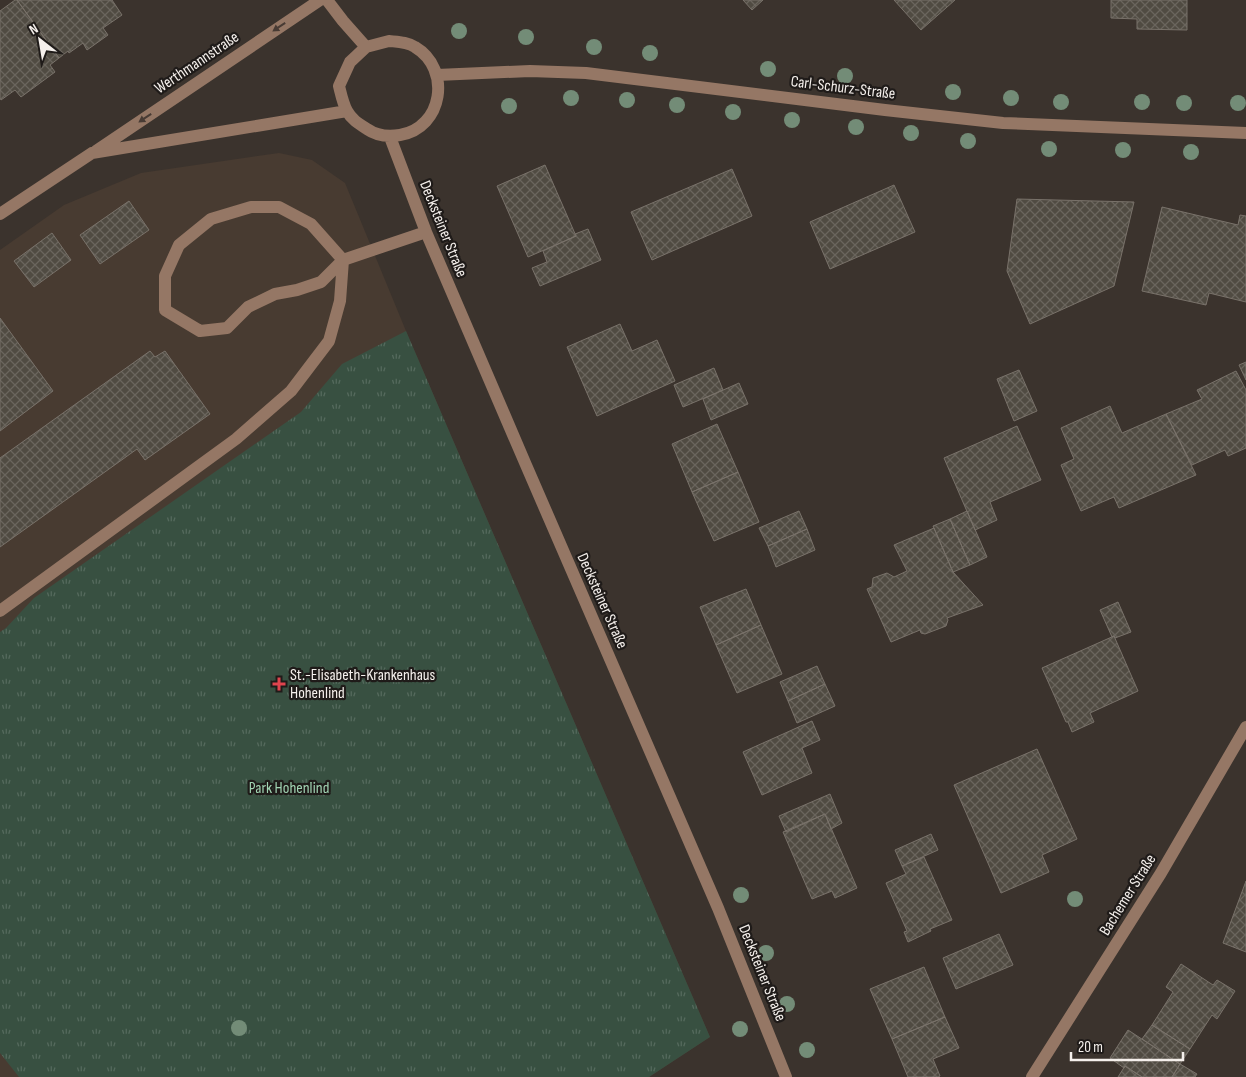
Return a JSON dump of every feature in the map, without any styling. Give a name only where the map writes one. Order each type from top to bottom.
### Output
[{"type":"street","name":"Werthmannstraße","points":[[0,214],[320,0]]},
{"type":"street","points":[[327,0],[366,46]]},
{"type":"street","points":[[389,41],[406,43],[417,48],[429,60],[437,75],[439,94],[434,110],[422,126],[408,134],[390,137],[374,134],[355,121],[347,111],[339,86],[350,62],[366,46],[389,41]]},
{"type":"street","name":"Carl-Schurz-Straße","points":[[437,75],[530,71],[586,73],[1003,123],[1246,133]]},
{"type":"street","name":"Werthmannstraße","points":[[92,154],[347,111]]},
{"type":"street","name":"Decksteiner Straße","points":[[390,137],[426,232],[718,908],[786,1077]]},
{"type":"street","points":[[0,612],[236,439],[291,391],[329,341],[340,302],[342,260],[310,224],[279,207],[251,207],[211,219],[179,245],[165,276],[166,310],[200,330],[227,328],[248,307],[275,294],[297,290],[321,282],[342,260],[426,232]]},
{"type":"street","name":"Bachemer Straße","points":[[1032,1077],[1161,873],[1246,728]]},
{"type":"shaded area","name":"Park Hohenlind","points":[[279,153],[312,160],[345,183],[406,331],[710,1037],[649,1077],[0,1077],[0,250],[64,205],[141,173]]},
{"type":"green space","name":"Park Hohenlind","points":[[406,331],[710,1037],[649,1077],[19,1077],[0,1053],[0,632],[34,598],[301,412],[342,364]]},
{"type":"building","points":[[17,0],[59,58],[50,65],[55,72],[21,97],[15,90],[1,100],[0,11]]},
{"type":"building","points":[[17,0],[112,0],[122,15],[103,28],[108,35],[87,50],[83,43],[59,58]]},
{"type":"building","points":[[743,0],[763,0],[752,10]]},
{"type":"building","points":[[894,0],[955,0],[921,30]]},
{"type":"building","points":[[1111,0],[1187,0],[1187,30],[1137,29],[1137,19],[1111,18]]},
{"type":"building","points":[[545,165],[576,236],[528,257],[497,186]]},
{"type":"building","points":[[732,169],[752,216],[652,260],[631,212]]},
{"type":"building","points":[[894,185],[915,232],[830,269],[810,222]]},
{"type":"building","points":[[1017,199],[1134,202],[1114,286],[1030,324],[1007,271]]},
{"type":"building","points":[[129,201],[149,230],[100,264],[80,235]]},
{"type":"building","points":[[1162,207],[1238,225],[1240,215],[1246,216],[1246,302],[1209,293],[1206,305],[1142,291]]},
{"type":"building","points":[[588,229],[601,260],[540,286],[532,268],[547,262],[543,251]]},
{"type":"building","points":[[52,233],[71,260],[34,287],[14,261]]},
{"type":"building","points":[[0,318],[53,391],[0,431]]},
{"type":"building","points":[[620,324],[632,351],[657,340],[675,381],[597,416],[567,347]]},
{"type":"building","points":[[150,351],[155,357],[165,351],[210,414],[145,460],[137,449],[0,547],[0,458]]},
{"type":"building","points":[[1246,362],[1246,380],[1239,365]]},
{"type":"building","points":[[714,368],[723,390],[683,407],[674,385]]},
{"type":"building","points":[[1019,370],[1037,411],[1014,421],[997,379]]},
{"type":"building","points":[[1236,371],[1246,390],[1246,448],[1228,456],[1225,450],[1192,465],[1166,414],[1202,399],[1197,390]]},
{"type":"building","points":[[739,383],[748,404],[711,420],[703,399]]},
{"type":"building","points":[[1110,406],[1122,433],[1166,414],[1196,475],[1119,508],[1114,497],[1081,511],[1061,465],[1074,459],[1061,428]]},
{"type":"building","points":[[717,424],[738,472],[692,492],[672,444]]},
{"type":"building","points":[[1017,426],[1041,480],[990,502],[997,520],[975,530],[944,458]]},
{"type":"building","points":[[738,472],[759,522],[714,541],[692,492]]},
{"type":"building","points":[[799,511],[807,529],[768,546],[759,528]]},
{"type":"building","points":[[967,511],[987,557],[970,565],[950,519]]},
{"type":"building","points":[[950,519],[970,565],[953,572],[933,526]]},
{"type":"building","points":[[934,528],[953,572],[983,605],[947,618],[946,626],[925,634],[921,633],[920,630],[891,642],[867,589],[872,587],[873,578],[887,573],[894,577],[907,571],[894,545]]},
{"type":"building","points":[[807,529],[815,550],[776,567],[768,546]]},
{"type":"building","points":[[746,589],[761,625],[716,645],[700,607]]},
{"type":"building","points":[[1118,602],[1131,632],[1115,638],[1114,636],[1112,637],[1100,610]]},
{"type":"building","points":[[761,625],[782,674],[737,693],[716,645]]},
{"type":"building","points":[[1114,636],[1138,691],[1090,713],[1094,722],[1072,732],[1042,668]]},
{"type":"building","points":[[817,666],[825,684],[788,701],[780,682]]},
{"type":"building","points":[[825,684],[835,706],[797,723],[788,701]]},
{"type":"building","points":[[812,721],[820,740],[802,748],[812,773],[762,795],[743,752]]},
{"type":"building","points":[[1037,749],[1077,839],[1042,855],[1049,872],[1001,893],[954,785]]},
{"type":"building","points":[[830,794],[842,823],[831,829],[825,814],[786,832],[779,816]]},
{"type":"building","points":[[825,814],[857,888],[835,898],[832,891],[812,899],[783,832]]},
{"type":"building","points":[[931,834],[938,850],[902,866],[895,850]]},
{"type":"building","points":[[924,857],[952,920],[930,929],[931,931],[908,942],[904,932],[907,931],[886,883],[906,874],[902,866]]},
{"type":"building","points":[[1246,881],[1246,952],[1223,943]]},
{"type":"building","points":[[999,934],[1013,965],[956,989],[943,958]]},
{"type":"building","points":[[1181,964],[1213,985],[1217,980],[1235,991],[1217,1019],[1212,1015],[1190,1049],[1152,1025],[1173,992],[1166,987]]},
{"type":"building","points":[[924,967],[945,1017],[892,1039],[870,989]]},
{"type":"building","points":[[945,1017],[959,1048],[933,1059],[940,1076],[908,1077],[892,1039]]},
{"type":"building","points":[[1152,1025],[1190,1049],[1180,1064],[1142,1039]]},
{"type":"building","points":[[1128,1030],[1180,1064],[1172,1077],[1142,1077],[1110,1058]]},
{"type":"building","points":[[1180,1064],[1197,1074],[1195,1077],[1172,1077]]},
{"type":"building","points":[[1125,1066],[1142,1077],[1118,1077]]},
{"type":"place","name":"St.-Elisabeth-Krankenhaus Hohenlind","points":[[279,684]]}]
